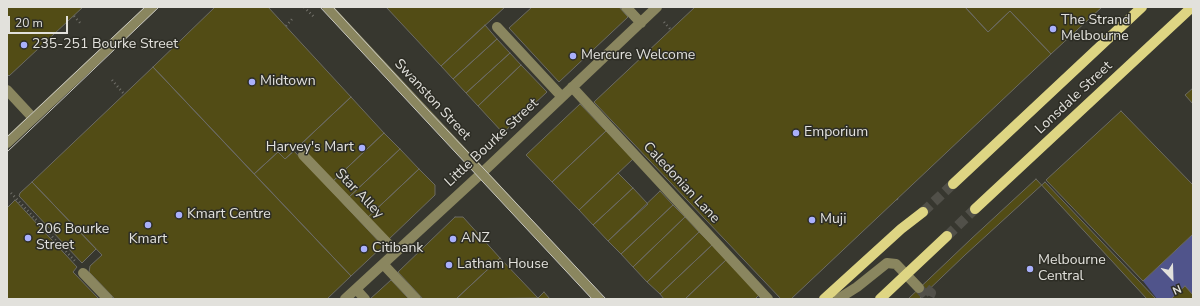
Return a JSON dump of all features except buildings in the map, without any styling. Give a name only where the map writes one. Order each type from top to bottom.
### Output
[{"type":"main road","name":"Lonsdale Street","points":[[953,184],[1142,7]]},
{"type":"main road","name":"Lonsdale Street","points":[[975,209],[1192,7]]},
{"type":"main road","points":[[824,299],[900,228],[923,212]]},
{"type":"main road","points":[[880,299],[947,236]]},
{"type":"street","points":[[7,143],[152,7]]},
{"type":"street","name":"Swanston Street","points":[[327,7],[599,299]]},
{"type":"street","points":[[626,7],[641,23]]},
{"type":"street","name":"Little Bourke Street","points":[[345,299],[658,7]]},
{"type":"street","points":[[497,27],[562,97]]},
{"type":"street","name":"Caledonian Lane","points":[[572,87],[768,299]]},
{"type":"street","points":[[7,90],[33,118]]},
{"type":"street","name":"Star Alley","points":[[303,155],[396,252]]},
{"type":"street","points":[[838,299],[857,287],[887,263],[896,264],[919,288]]},
{"type":"street","points":[[383,264],[416,299]]},
{"type":"street","points":[[83,273],[108,299]]},
{"type":"street","points":[[356,289],[365,299]]},
{"type":"path","points":[[74,16],[82,25]]},
{"type":"path","points":[[286,26],[294,18]]},
{"type":"path","points":[[664,22],[671,30]]},
{"type":"path","points":[[112,80],[124,94]]},
{"type":"path","points":[[11,193],[80,266],[83,273]]},
{"type":"shaded area","points":[[1193,234],[1193,295],[1171,299],[1157,299],[1143,281]]},
{"type":"tunnel","points":[[923,212],[953,184]]},
{"type":"tunnel","points":[[947,236],[975,209]]},
{"type":"tunnel","points":[[919,288],[926,296],[929,297],[931,293],[922,285]]},
{"type":"tram line","points":[[7,137],[145,7]]},
{"type":"tram line","points":[[7,152],[159,7]]},
{"type":"tram line","points":[[320,7],[592,299]]},
{"type":"tram line","points":[[333,7],[606,299]]},
{"type":"place","name":"The Strand Melbourne","points":[[1053,29]]},
{"type":"place","name":"235-251 Bourke Street","points":[[24,45]]},
{"type":"place","name":"Mercure Welcome","points":[[573,56]]},
{"type":"place","name":"Midtown","points":[[252,82]]},
{"type":"place","name":"Emporium","points":[[796,133]]},
{"type":"place","name":"Harvey's Mart","points":[[362,148]]},
{"type":"place","name":"Kmart Centre","points":[[179,215]]},
{"type":"place","name":"Muji","points":[[812,220]]},
{"type":"place","name":"Kmart","points":[[148,225]]},
{"type":"place","name":"206 Bourke Street","points":[[28,238]]},
{"type":"place","name":"ANZ","points":[[453,239]]},
{"type":"place","name":"Citibank","points":[[364,249]]},
{"type":"place","name":"Latham House","points":[[449,265]]},
{"type":"place","name":"Melbourne Central","points":[[1030,269]]}]
